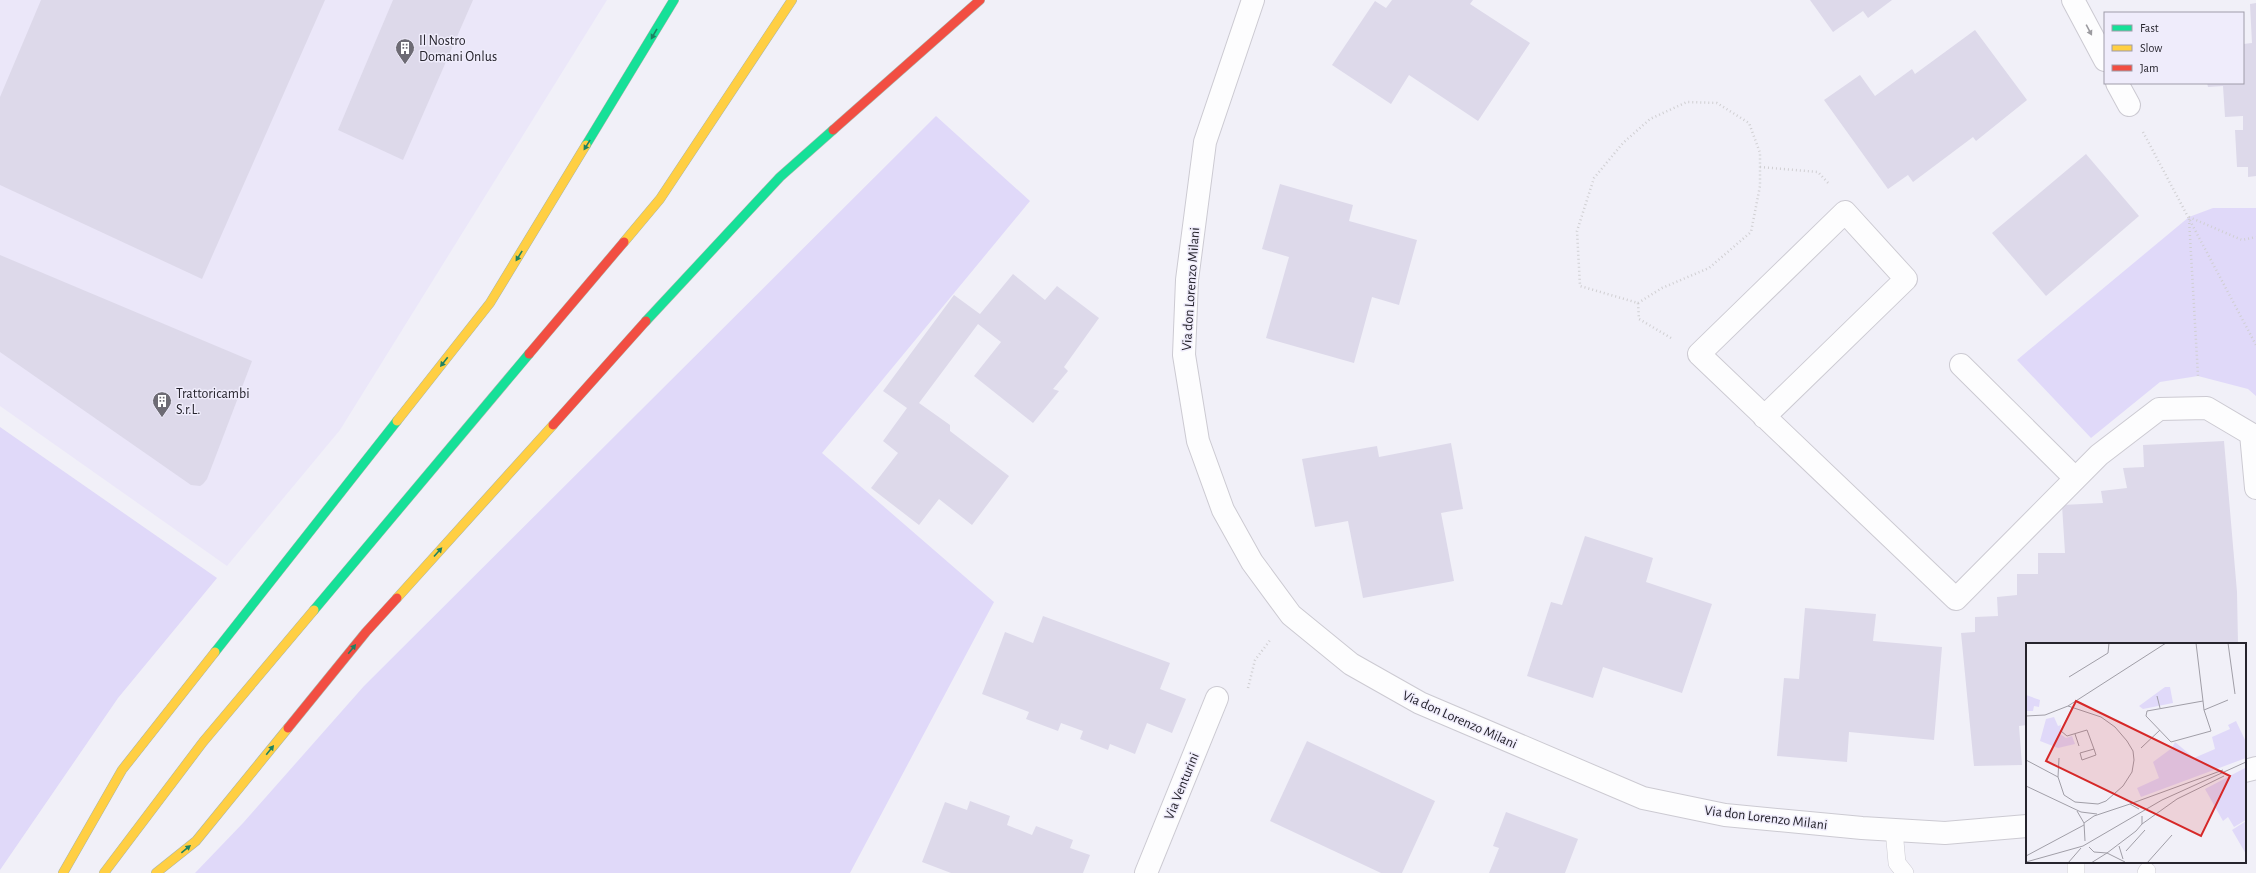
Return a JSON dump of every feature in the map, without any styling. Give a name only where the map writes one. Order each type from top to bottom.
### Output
[{"type":"highway","points":[[63,873],[122,770],[490,303],[674,0]]},
{"type":"highway","points":[[104,873],[204,742],[660,199],[792,0]]},
{"type":"highway","points":[[156,873],[196,841],[366,632],[709,251],[780,177],[980,0]]},
{"type":"street","name":"Via don Lorenzo Milani","points":[[1253,0],[1205,142],[1187,280],[1184,355],[1198,441],[1223,510],[1252,562],[1291,616],[1351,664],[1420,703],[1643,798],[1725,815],[1894,830],[1945,833],[2026,826]]},
{"type":"street","points":[[2073,0],[2104,58]]},
{"type":"street","points":[[2118,84],[2129,105]]},
{"type":"street","points":[[1764,417],[1906,279],[1845,212],[1699,354],[1764,417],[1956,600],[2099,454],[2159,409],[2207,408],[2251,434],[2256,488]]},
{"type":"street","points":[[1961,365],[2075,478]]},
{"type":"street","name":"Via Venturini","points":[[1146,873],[1217,698]]},
{"type":"street","points":[[2246,771],[2256,768]]},
{"type":"lane","points":[[1894,830],[1897,863],[1905,873]]},
{"type":"path","points":[[1687,102],[1717,104],[1749,123],[1760,153],[1760,186],[1751,232],[1709,268],[1662,288],[1638,303],[1580,286],[1577,231],[1594,178],[1623,143],[1650,119],[1687,102]]},
{"type":"path","points":[[2129,105],[2256,345]]},
{"type":"path","points":[[1760,167],[1818,172],[1838,193],[1845,212]]},
{"type":"path","points":[[2188,216],[2242,240],[2256,238]]},
{"type":"path","points":[[2188,216],[2198,368],[2193,408]]},
{"type":"path","points":[[1638,303],[1639,319],[1699,354]]},
{"type":"path","points":[[1217,698],[1248,688],[1255,660],[1291,616]]},
{"type":"shaded area","points":[[0,0],[607,0],[340,430],[227,566],[0,406]]},
{"type":"shaded area","points":[[936,116],[1030,201],[822,453],[994,602],[850,873],[195,873],[243,823],[364,686]]},
{"type":"shaded area","points":[[2213,208],[2256,208],[2256,396],[2248,389],[2198,376],[2160,382],[2091,438],[2017,360],[2189,217]]},
{"type":"shaded area","points":[[0,427],[217,578],[118,698],[0,870]]},
{"type":"building","points":[[41,0],[325,0],[202,279],[0,185],[0,97]]},
{"type":"building","name":"Il Nostro Domani Onlus","points":[[393,0],[473,0],[403,160],[338,130]]},
{"type":"building","points":[[1392,0],[1473,0],[1470,4],[1530,43],[1478,121],[1409,75],[1391,104],[1332,65],[1375,1],[1386,8]]},
{"type":"building","points":[[1810,0],[1892,0],[1868,18],[1863,11],[1833,32]]},
{"type":"building","points":[[2256,3],[2256,176],[2248,177],[2248,167],[2237,167],[2235,130],[2243,130],[2243,116],[2225,117],[2223,86],[2208,87],[2207,84],[2244,84],[2244,44],[2252,43],[2250,4]]},
{"type":"building","points":[[1975,30],[2027,100],[1976,141],[1973,137],[1913,182],[1908,175],[1888,189],[1824,100],[1860,75],[1875,96],[1912,69],[1915,74]]},
{"type":"building","points":[[2086,154],[2139,216],[2046,296],[1992,233]]},
{"type":"building","points":[[1280,184],[1353,205],[1349,221],[1417,240],[1399,305],[1372,297],[1354,363],[1266,338],[1289,257],[1262,249]]},
{"type":"building","name":"Trattoricambi S.r.L.","points":[[0,255],[252,361],[207,479],[203,484],[200,486],[191,485],[0,352]]},
{"type":"building","points":[[1013,274],[1045,300],[1057,286],[1099,318],[1064,367],[1068,371],[1053,389],[1059,391],[1033,423],[974,376],[1001,342],[978,324],[919,403],[950,425],[950,431],[1009,476],[972,525],[939,499],[919,525],[871,488],[898,453],[883,441],[907,408],[883,391],[954,295],[980,314]]},
{"type":"building","points":[[2224,441],[2237,592],[2238,643],[2026,643],[2026,725],[2019,726],[2022,765],[1974,766],[1961,633],[1975,632],[1975,617],[1998,616],[1997,597],[2017,595],[2017,574],[2038,574],[2038,553],[2065,553],[2062,505],[2103,503],[2101,491],[2127,488],[2123,468],[2144,467],[2143,445]]},
{"type":"building","points":[[1451,443],[1463,509],[1441,513],[1454,581],[1363,598],[1348,521],[1315,527],[1302,459],[1377,446],[1379,457]]},
{"type":"building","points":[[1585,536],[1653,558],[1646,582],[1712,604],[1682,693],[1603,667],[1593,698],[1527,676],[1551,602],[1562,605]]},
{"type":"building","points":[[1805,608],[1876,614],[1873,641],[1942,647],[1934,740],[1849,732],[1847,762],[1777,756],[1784,678],[1799,679]]},
{"type":"building","points":[[1043,616],[1170,663],[1160,689],[1186,699],[1172,733],[1147,723],[1135,754],[1110,744],[1108,750],[1080,739],[1083,731],[1061,723],[1058,731],[1026,719],[1029,712],[982,694],[1005,632],[1033,643]]},
{"type":"building","points":[[1307,741],[1435,801],[1402,873],[1381,873],[1270,821]]},
{"type":"building","points":[[970,801],[1010,816],[1007,825],[1032,835],[1036,826],[1073,840],[1070,848],[1090,855],[1083,873],[951,873],[922,862],[945,802],[967,810]]},
{"type":"building","points":[[1506,812],[1578,839],[1565,873],[1489,873],[1499,848],[1493,846]]},
{"type":"traffic: fast","points":[[586,145],[674,0]]},
{"type":"traffic: fast","points":[[646,321],[780,177],[833,130]]},
{"type":"traffic: fast","points":[[314,610],[529,354]]},
{"type":"traffic: fast","points":[[215,652],[397,421]]},
{"type":"traffic: slow","points":[[624,242],[660,199],[792,0]]},
{"type":"traffic: slow","points":[[397,421],[490,303],[586,145]]},
{"type":"traffic: slow","points":[[397,598],[553,425]]},
{"type":"traffic: slow","points":[[104,873],[203,742],[314,610]]},
{"type":"traffic: slow","points":[[63,873],[122,770],[215,652]]},
{"type":"traffic: slow","points":[[156,873],[196,841],[288,728]]},
{"type":"traffic: jam","points":[[833,130],[980,0]]},
{"type":"traffic: jam","points":[[529,354],[624,242]]},
{"type":"traffic: jam","points":[[553,425],[646,321]]},
{"type":"traffic: jam","points":[[288,728],[366,632],[397,598]]},
{"type":"place","name":"Il Nostro Domani Onlus","points":[[405,65]]},
{"type":"place","name":"Trattoricambi S.r.L.","points":[[162,418]]}]
